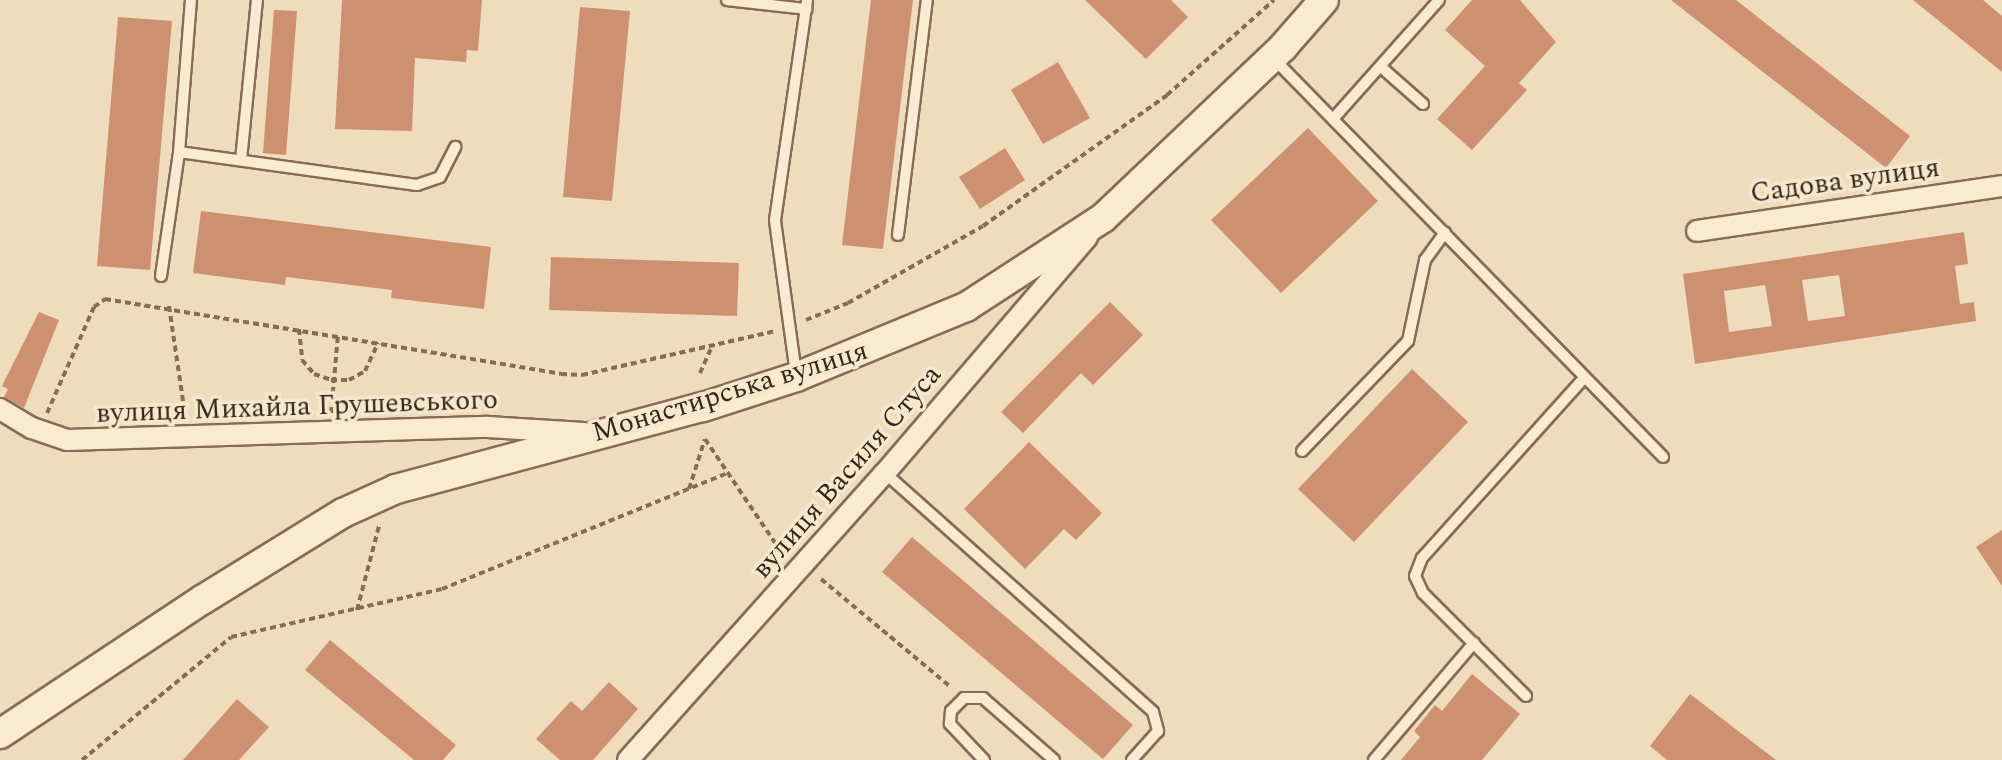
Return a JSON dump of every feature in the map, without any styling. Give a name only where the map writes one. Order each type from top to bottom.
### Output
[{"type":"main road","name":"Монастирська вулиця","points":[[0,734],[72,683],[343,513],[463,468],[603,434],[796,377],[966,307],[1103,218],[1272,57],[1324,0]]},
{"type":"street","name":"Садова вулиця","points":[[1697,231],[2002,186]]},
{"type":"street","name":"вулиця Василя Стуса","points":[[628,760],[885,473],[1103,218]]},
{"type":"street","name":"вулиця Михайла Грушевського","points":[[0,409],[40,431],[67,440],[189,439],[488,427],[603,434]]},
{"type":"lane","points":[[161,276],[179,152],[191,0]]},
{"type":"lane","points":[[241,160],[257,0]]},
{"type":"lane","points":[[727,0],[806,5],[775,220],[796,377]]},
{"type":"lane","points":[[898,235],[927,0]]},
{"type":"lane","points":[[1333,119],[1439,0]]},
{"type":"lane","points":[[1272,57],[1663,457]]},
{"type":"lane","points":[[1381,67],[1423,104]]},
{"type":"lane","points":[[179,152],[417,185],[440,177],[455,147]]},
{"type":"lane","points":[[1302,451],[1408,341],[1425,260],[1445,232]]},
{"type":"lane","points":[[1526,696],[1423,593],[1415,576],[1417,566],[1584,378]]},
{"type":"lane","points":[[885,473],[1153,712],[1158,731],[1132,760]]},
{"type":"lane","points":[[1374,760],[1474,643]]},
{"type":"lane","points":[[984,760],[950,724],[951,711],[964,698],[983,698],[1054,760]]},
{"type":"path","points":[[40,431],[94,307],[105,299],[169,306],[582,375],[788,327],[848,303],[983,226],[1167,95],[1274,0]]},
{"type":"path","points":[[169,306],[189,439]]},
{"type":"path","points":[[299,329],[302,360],[314,374],[334,381],[365,371],[378,343]]},
{"type":"path","points":[[330,431],[338,335]]},
{"type":"path","points":[[700,373],[712,346]]},
{"type":"path","points":[[689,489],[705,439],[800,569],[964,698]]},
{"type":"path","points":[[82,760],[231,637],[442,589],[728,473]]},
{"type":"path","points":[[357,610],[379,526]]},
{"type":"building","points":[[342,0],[482,0],[478,51],[467,50],[466,62],[415,58],[412,131],[335,129]]},
{"type":"building","points":[[871,0],[913,0],[883,249],[842,245]]},
{"type":"building","points":[[1085,0],[1171,0],[1188,17],[1146,59]]},
{"type":"building","points":[[1472,0],[1520,0],[1556,42],[1519,83],[1527,90],[1472,150],[1437,119],[1485,66],[1445,30]]},
{"type":"building","points":[[1671,0],[1736,0],[1910,136],[1886,168]]},
{"type":"building","points":[[1913,0],[1983,0],[2002,16],[2002,72]]},
{"type":"building","points":[[580,7],[630,11],[612,201],[563,197]]},
{"type":"building","points":[[274,10],[297,11],[286,155],[263,153]]},
{"type":"building","points":[[118,17],[172,21],[150,270],[97,266]]},
{"type":"building","points":[[1058,62],[1090,118],[1043,144],[1011,90]]},
{"type":"building","points":[[1308,128],[1378,201],[1281,293],[1211,220]]},
{"type":"building","points":[[1005,148],[1025,180],[980,209],[959,177]]},
{"type":"building","points":[[201,211],[491,247],[484,309],[391,298],[392,290],[286,277],[285,285],[193,273]]},
{"type":"building","points":[[1964,232],[1968,264],[1955,266],[1960,304],[1974,302],[1976,321],[1695,364],[1683,274]],"holes":[[[1839,275],[1845,316],[1808,321],[1802,280]],[[1765,285],[1772,326],[1729,332],[1724,291]]]},
{"type":"building","points":[[551,257],[739,263],[737,316],[549,310]]},
{"type":"building","points":[[1110,302],[1143,335],[1093,385],[1081,373],[1023,433],[1001,412]]},
{"type":"building","points":[[39,312],[59,320],[24,408],[4,397],[8,389],[2,386]]},
{"type":"building","points":[[1412,369],[1468,422],[1354,542],[1298,489]]},
{"type":"building","points":[[1029,442],[1102,513],[1076,540],[1064,529],[1025,569],[964,509]]},
{"type":"building","points":[[2002,530],[2002,586],[1976,547]]},
{"type":"building","points":[[912,537],[1133,725],[1103,759],[882,572]]},
{"type":"building","points":[[330,640],[456,745],[443,760],[414,760],[305,670]]},
{"type":"building","points":[[1472,674],[1520,714],[1482,760],[1401,760],[1420,737],[1414,731],[1435,705],[1442,711]]},
{"type":"building","points":[[609,682],[638,709],[593,760],[560,760],[536,739],[571,701],[582,711]]},
{"type":"building","points":[[1690,694],[1776,760],[1667,760],[1650,746]]},
{"type":"building","points":[[237,699],[269,727],[239,760],[183,760]]}]
